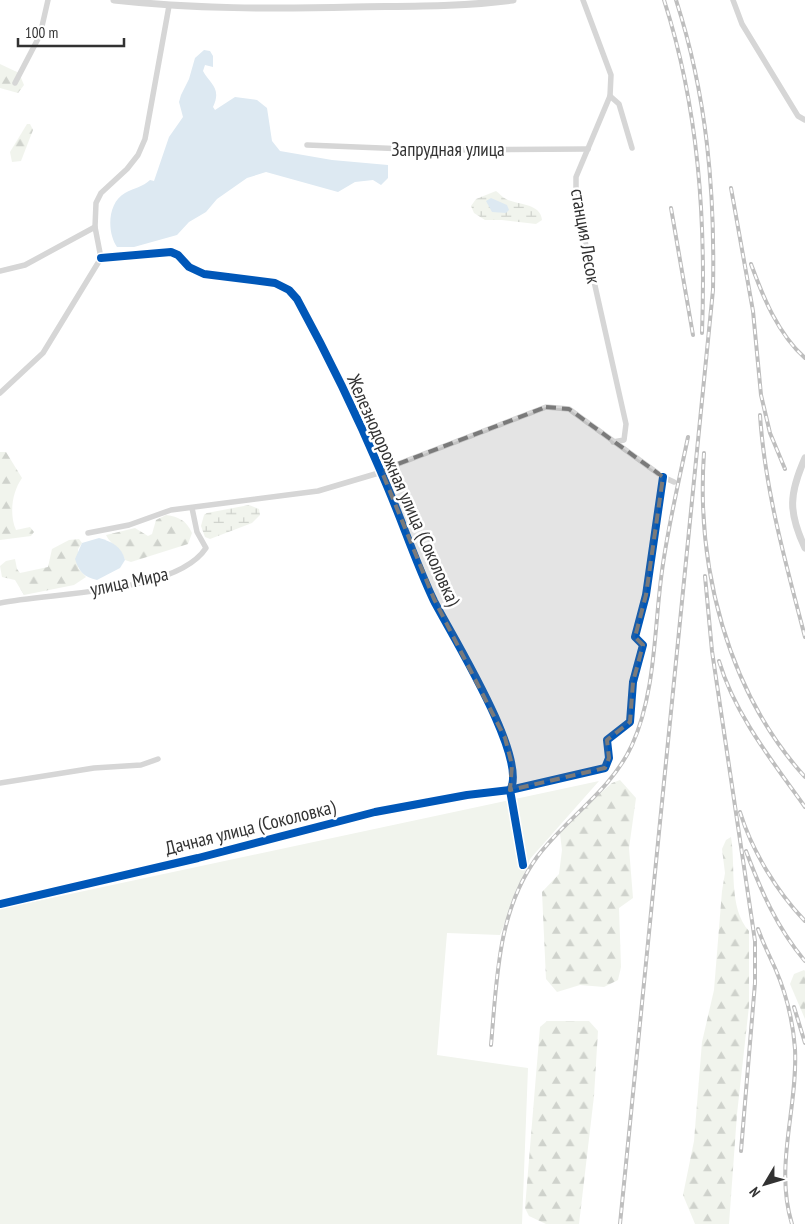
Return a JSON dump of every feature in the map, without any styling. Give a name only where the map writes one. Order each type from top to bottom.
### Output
[{"type":"street","points":[[16,83],[40,35],[48,0]]},
{"type":"street","points":[[114,0],[169,6],[248,9],[445,6],[513,0]]},
{"type":"street","name":"станция Лесок","points":[[583,0],[611,75],[610,96],[576,177],[576,201],[626,424],[624,440],[613,442]]},
{"type":"street","points":[[733,0],[742,24],[798,116],[805,120]]},
{"type":"street","points":[[0,393],[43,353],[101,258],[95,227],[96,203],[101,194],[138,156],[145,139],[169,6]]},
{"type":"street","points":[[610,96],[619,104],[632,148]]},
{"type":"street","name":"Запрудная улица","points":[[307,145],[431,150],[588,149]]},
{"type":"street","points":[[0,271],[25,265],[95,227]]},
{"type":"street","name":"Железнодорожная улица (Соколовка)","points":[[101,258],[171,252],[178,255],[188,267],[204,274],[275,283],[289,290],[304,312],[382,472],[434,599],[505,738],[512,765],[513,784],[510,790],[523,866]]},
{"type":"street","points":[[88,533],[129,524],[171,510],[318,491],[382,472],[398,464],[546,408],[569,410],[663,477],[674,482]]},
{"type":"street","points":[[805,458],[795,481],[791,510],[805,548]]},
{"type":"street","name":"Дачная улица (Соколовка)","points":[[0,904],[198,858],[375,812],[467,795],[510,790],[605,768],[609,758],[607,740],[630,722],[633,682],[643,645],[635,637],[646,594],[663,477]]},
{"type":"street","name":"улица Мира","points":[[0,603],[25,598],[112,588],[155,580],[190,566],[200,558],[206,548],[197,532],[192,508]]},
{"type":"street","points":[[0,783],[94,768],[141,764],[158,759]]},
{"type":"highlighted area","points":[[546,407],[569,409],[663,477],[646,595],[635,637],[643,645],[633,682],[630,722],[607,740],[609,758],[605,768],[510,790],[512,765],[505,738],[434,599],[382,472],[398,464]]},
{"type":"green space","points":[[0,64],[19,73],[24,85],[18,93],[0,88]]},
{"type":"green space","points":[[27,124],[30,124],[33,130],[21,161],[12,162],[10,152]]},
{"type":"green space","points":[[496,191],[506,199],[538,210],[542,220],[536,224],[485,220],[474,213],[471,206],[476,199]]},
{"type":"green space","points":[[0,452],[6,452],[22,478],[14,496],[12,510],[16,530],[30,527],[34,532],[31,536],[0,540]]},
{"type":"green space","points":[[249,505],[259,509],[260,515],[252,523],[210,539],[205,537],[201,526],[204,515]]},
{"type":"green space","points":[[166,515],[185,522],[192,533],[188,544],[131,562],[125,560],[124,556],[106,535],[135,528],[148,536],[152,534],[156,520]]},
{"type":"green space","points":[[79,539],[82,543],[78,549],[78,568],[86,577],[74,585],[24,595],[15,580],[2,577],[0,566],[6,561],[15,559],[20,573],[48,567],[52,549],[69,540]]},
{"type":"green space","points":[[620,780],[636,798],[629,848],[633,898],[619,908],[621,967],[618,980],[604,987],[580,985],[557,992],[546,979],[542,892],[559,874],[562,850],[560,834],[571,819],[612,783]]},
{"type":"green space","points":[[599,781],[530,859],[500,935],[447,933],[437,1055],[528,1068],[522,1224],[0,1224],[0,909]]},
{"type":"green space","points":[[731,837],[735,899],[742,922],[749,931],[749,1006],[737,1114],[729,1224],[695,1224],[683,1195],[694,1141],[702,1042],[714,990],[725,873],[722,849],[726,840]]},
{"type":"green space","points":[[804,970],[805,1019],[790,984],[794,974]]},
{"type":"green space","points":[[547,1021],[589,1021],[598,1031],[594,1096],[579,1224],[546,1224],[529,1216],[525,1208],[540,1027]]},
{"type":"shaded area","points":[[204,50],[210,51],[213,56],[213,67],[205,65],[203,71],[216,91],[213,107],[215,110],[235,97],[257,100],[267,108],[272,141],[280,151],[332,160],[388,165],[388,178],[381,185],[373,180],[355,182],[338,192],[266,172],[247,178],[217,199],[206,212],[189,222],[177,235],[134,247],[117,247],[111,234],[110,226],[110,218],[115,204],[125,193],[150,180],[154,181],[169,137],[183,117],[179,102],[189,79],[195,58]]},
{"type":"shaded area","points":[[491,198],[507,205],[509,210],[506,213],[492,212],[486,201]]},
{"type":"shaded area","points":[[99,538],[115,545],[124,555],[125,560],[120,568],[97,580],[83,573],[75,559],[82,543]]},
{"type":"railway","points":[[664,0],[685,82],[698,165],[703,249],[702,333]]},
{"type":"railway","points":[[620,1224],[713,290],[712,216],[707,144],[695,72],[676,0]]},
{"type":"railway","points":[[731,188],[753,311],[761,395],[770,433],[785,469]]},
{"type":"railway","points":[[671,208],[693,335]]},
{"type":"railway","points":[[751,264],[772,314],[787,338],[805,358]]},
{"type":"railway","points":[[760,415],[771,499],[805,637]]},
{"type":"railway","points":[[491,1045],[501,947],[506,924],[524,878],[537,857],[549,843],[612,776],[632,745],[640,725],[650,682],[664,554],[688,437]]},
{"type":"railway","points":[[704,453],[705,539],[722,625],[737,666],[755,706],[778,743],[805,777]]},
{"type":"railway","points":[[705,576],[712,651],[755,941],[755,983],[741,1151]]},
{"type":"railway","points":[[719,661],[726,681],[745,719],[805,807]]},
{"type":"railway","points":[[740,812],[751,841],[766,870],[805,921]]},
{"type":"railway","points":[[746,851],[771,909],[786,936],[805,961]]},
{"type":"railway","points":[[758,929],[782,987],[791,1018],[794,1039],[795,1071],[785,1180],[792,1224]]},
{"type":"railway","points":[[794,1007],[805,1043]]},
{"type":"cycle path","points":[[101,258],[171,252],[178,255],[189,267],[204,274],[275,283],[289,290],[297,299],[362,428],[434,601],[471,667],[499,725],[509,752],[513,774],[510,790],[523,865]]},
{"type":"cycle path","points":[[0,904],[198,858],[375,812],[467,795],[510,790],[605,768],[609,758],[607,740],[630,722],[633,682],[643,645],[635,637],[646,595],[663,477]]}]
